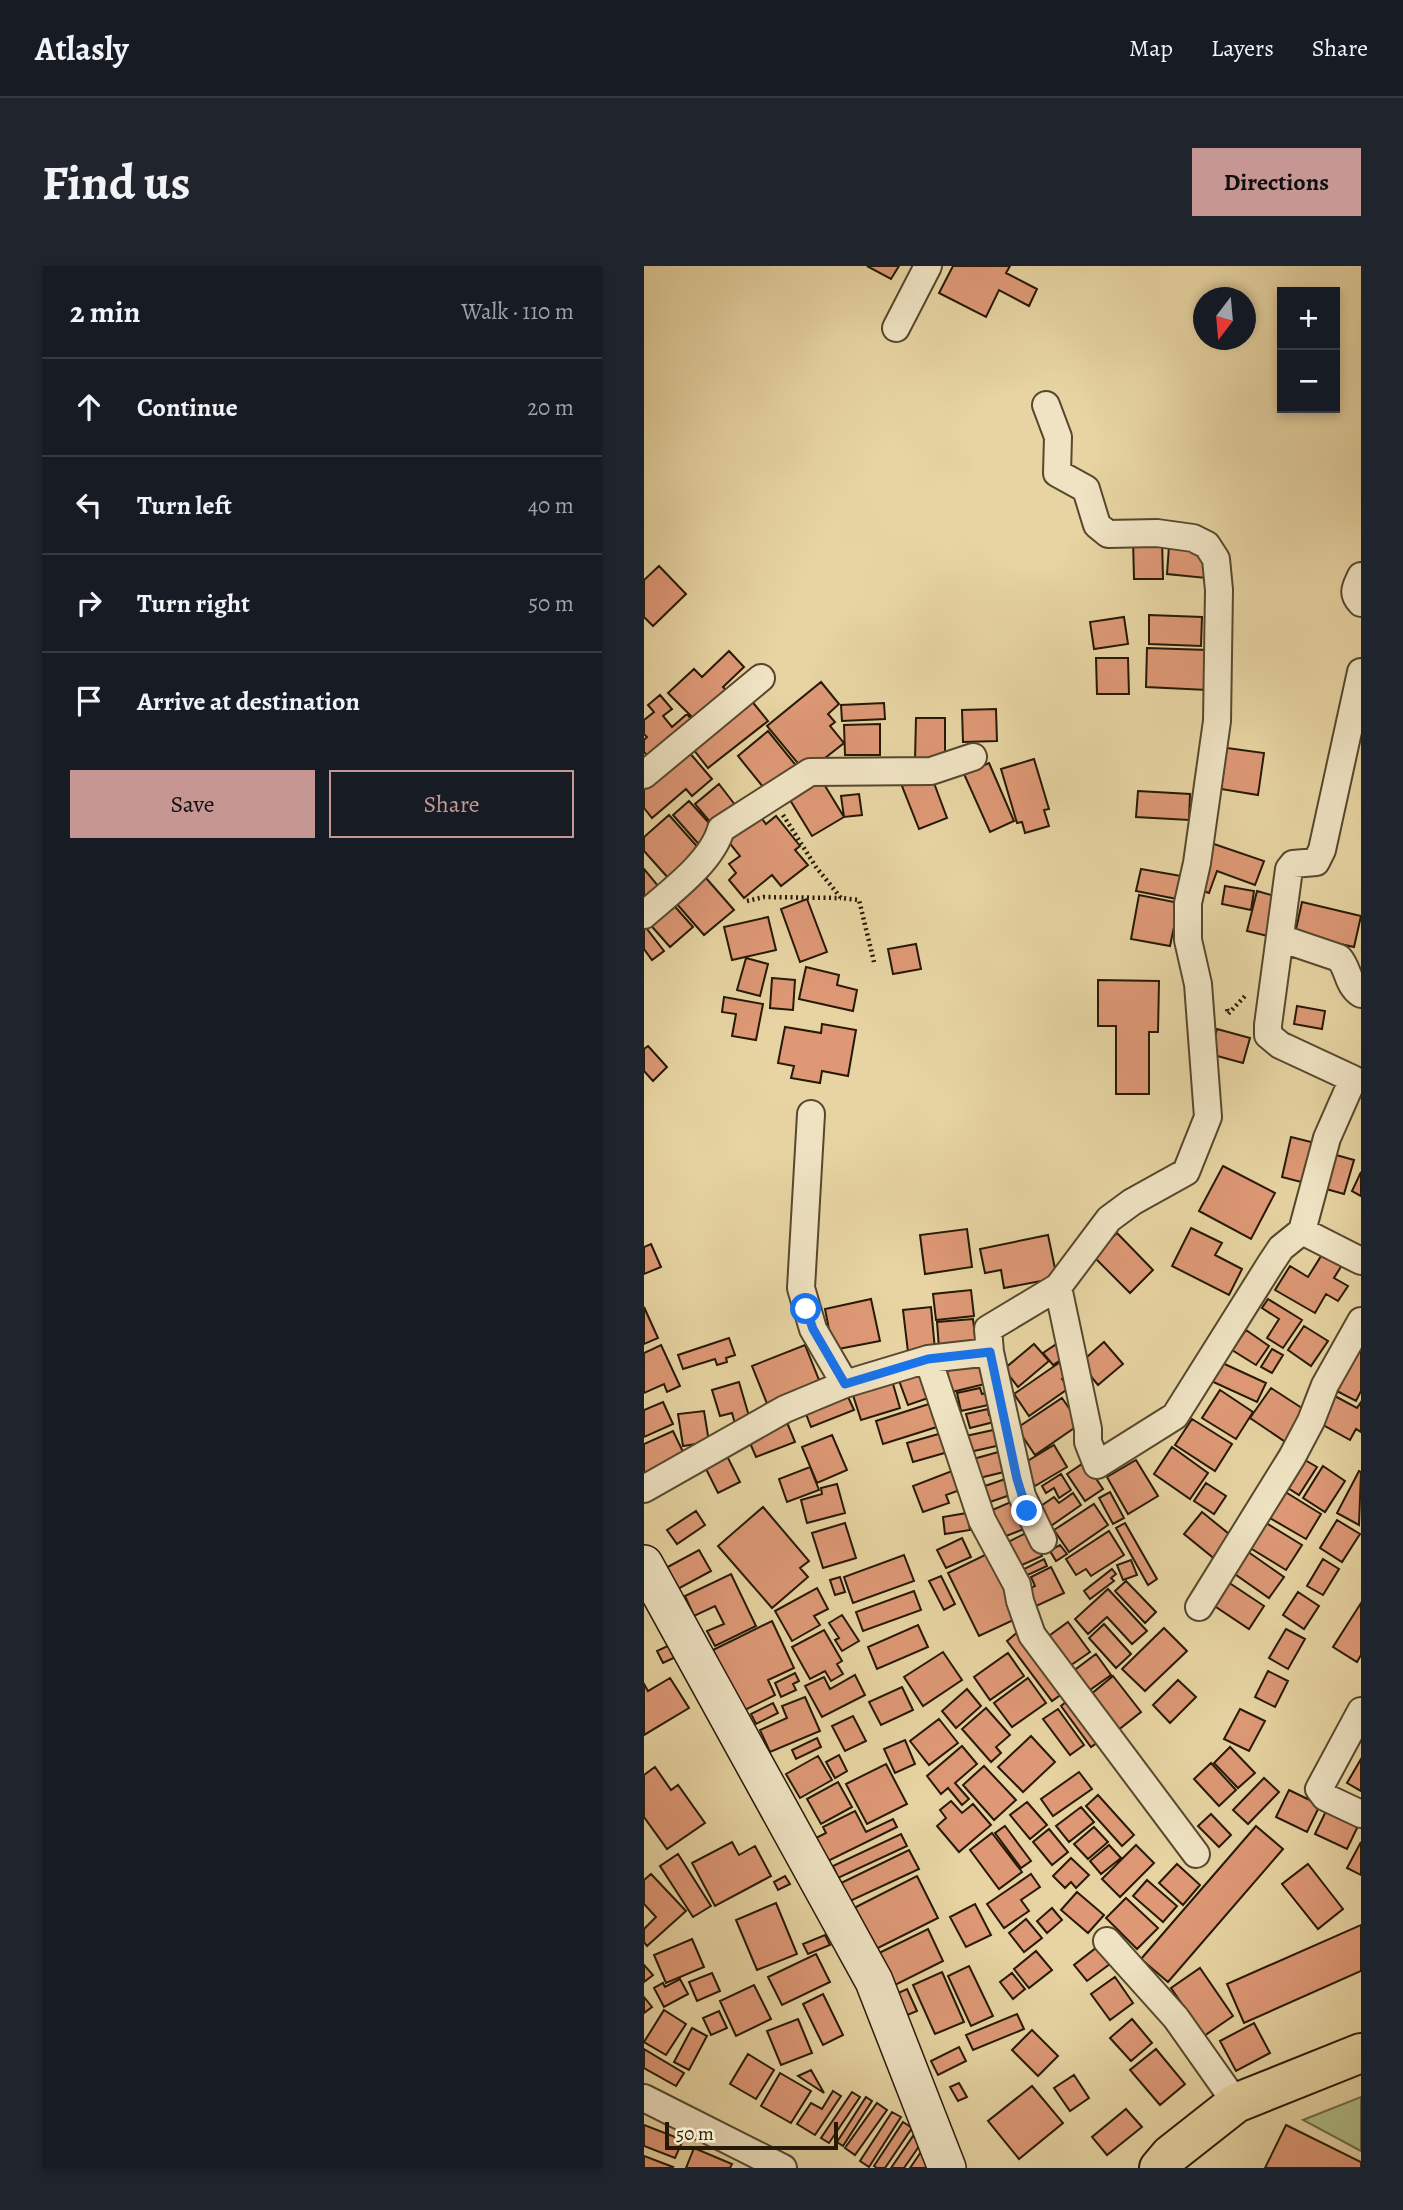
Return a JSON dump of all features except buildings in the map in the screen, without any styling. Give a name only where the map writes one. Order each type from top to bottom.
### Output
[{"type":"highway","points":[[1159,2168],[1170,2155],[1236,2103],[1361,2053]]},
{"type":"street","points":[[896,328],[928,266]]},
{"type":"street","points":[[1044,1540],[1021,1496],[990,1352],[988,1329],[1058,1287],[1109,1219],[1132,1202],[1186,1172],[1208,1117],[1198,984],[1188,940],[1188,903],[1197,863],[1217,721],[1219,590],[1216,559],[1207,545],[1193,538],[1157,533],[1108,534],[1097,525],[1086,489],[1056,473],[1058,437],[1045,405]]},
{"type":"street","points":[[1361,576],[1354,590],[1361,603]]},
{"type":"street","points":[[1058,1287],[1088,1429],[1088,1442],[1097,1465],[1175,1416],[1281,1248],[1301,1231],[1327,1138],[1353,1079],[1280,1045],[1268,1035],[1289,869],[1293,864],[1316,862],[1322,850],[1361,672]]},
{"type":"street","points":[[644,775],[761,678]]},
{"type":"street","points":[[644,915],[688,877],[718,840],[721,829],[810,772],[931,771],[973,757]]},
{"type":"street","points":[[1278,951],[1339,958],[1354,989],[1361,994]]},
{"type":"street","points":[[811,1114],[801,1288],[813,1329],[845,1384]]},
{"type":"street","points":[[1301,1231],[1361,1261]]},
{"type":"street","points":[[1199,1607],[1292,1457],[1311,1421],[1325,1385],[1361,1321]]},
{"type":"street","points":[[644,1489],[785,1409],[845,1384],[928,1359],[990,1352]]},
{"type":"street","points":[[928,1359],[982,1520],[1017,1585],[1032,1635],[1196,1854]]},
{"type":"street","points":[[644,1564],[874,1981],[947,2168]]},
{"type":"street","points":[[1361,1711],[1319,1789],[1321,1795],[1361,1814]]},
{"type":"street","points":[[1107,1941],[1175,2018],[1236,2103]]},
{"type":"street","points":[[644,2098],[783,2168]]},
{"type":"path","points":[[772,796],[816,867],[841,898]]},
{"type":"path","points":[[747,901],[764,898],[859,900],[874,962]]},
{"type":"path","points":[[1225,1002],[1228,1014],[1278,951]]},
{"type":"green space","points":[[1361,2097],[1361,2151],[1303,2120]]},
{"type":"route","points":[[806,1309],[813,1329],[845,1384],[928,1359],[990,1352],[1017,1479],[1027,1511]]}]
